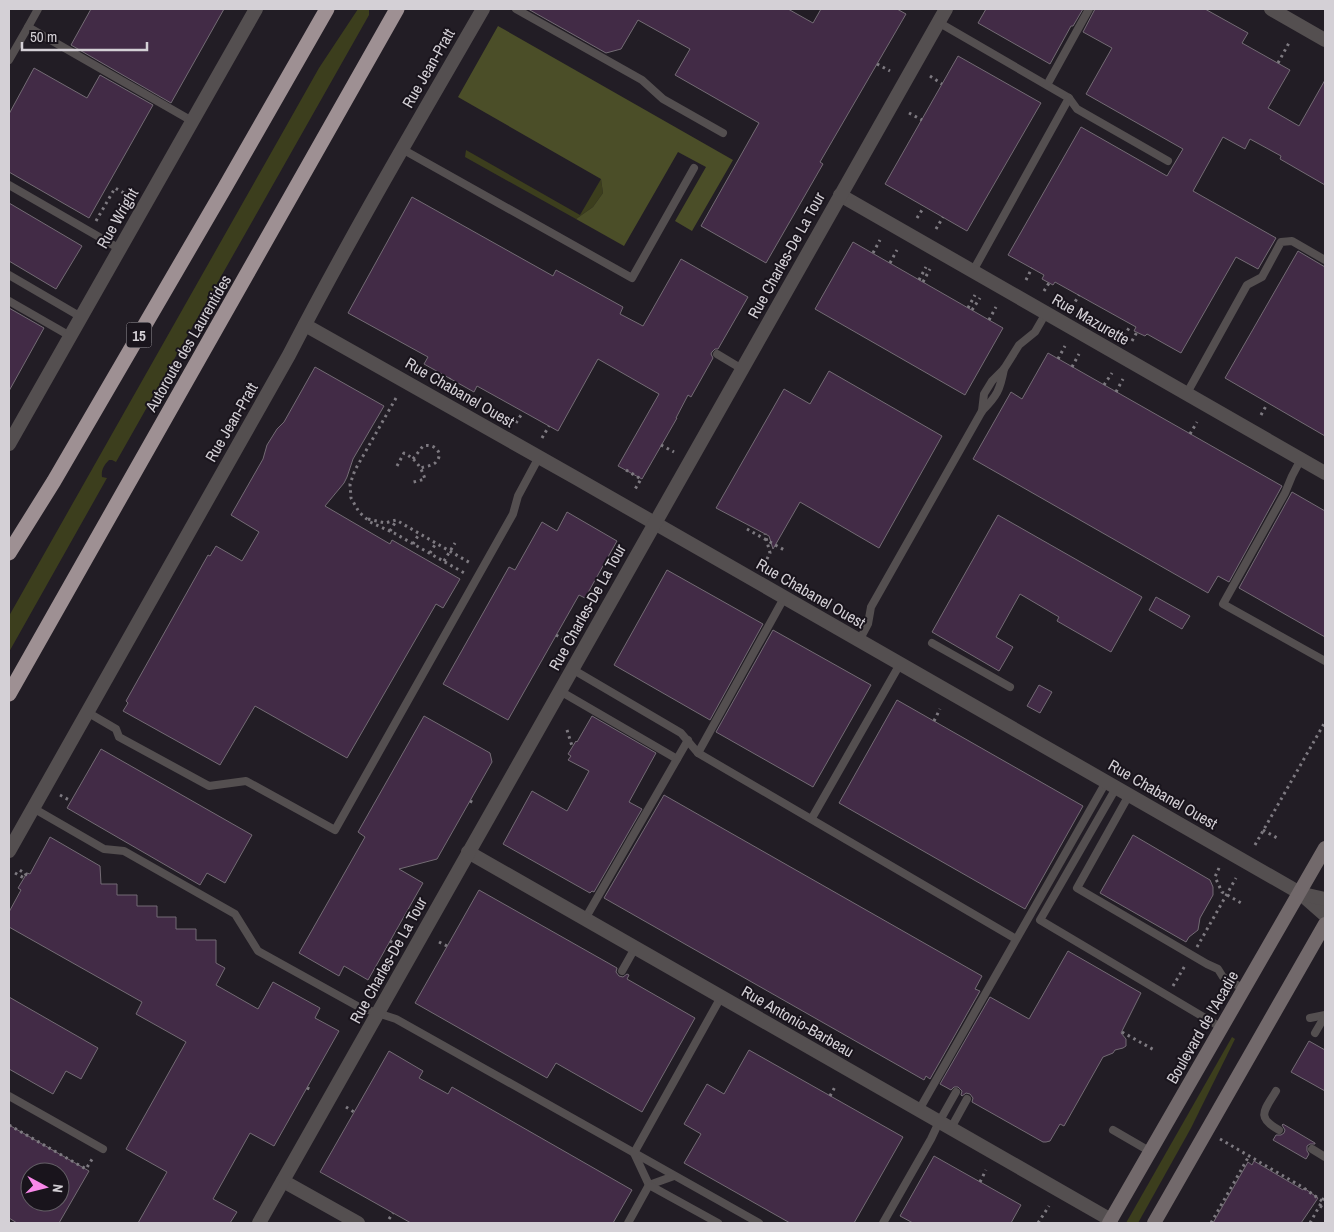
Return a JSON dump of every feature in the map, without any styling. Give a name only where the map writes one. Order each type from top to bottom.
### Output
[{"type":"highway","name":"15","points":[[9,553],[54,481],[327,9]]},
{"type":"highway","name":"Autoroute des Laurentides","points":[[9,694],[395,9]]},
{"type":"highway","points":[[9,564],[54,481]]},
{"type":"main road","name":"Boulevard de l'Acadie","points":[[1110,1222],[1325,848]]},
{"type":"main road","points":[[1154,1223],[1325,924]]},
{"type":"street","name":"Rue Wright","points":[[9,444],[256,9]]},
{"type":"street","name":"Rue Jean-Pratt","points":[[9,851],[482,9]]},
{"type":"street","name":"Rue Charles-De La Tour","points":[[259,1223],[946,9]]},
{"type":"street","points":[[1271,9],[1325,40]]},
{"type":"street","name":"Rue Mazurette","points":[[840,195],[1325,473]]},
{"type":"street","name":"Rue Chabanel Ouest","points":[[305,325],[655,523],[1300,893],[1325,915]]},
{"type":"street","name":"Rue Antonio-Barbeau","points":[[468,852],[919,1110],[1110,1222]]},
{"type":"street","name":"Rue Chabanel Ouest","points":[[1300,893],[1325,899]]},
{"type":"street","points":[[283,1181],[358,1223]]},
{"type":"lane","points":[[9,60],[38,9]]},
{"type":"lane","points":[[516,9],[642,80],[663,99],[723,133]]},
{"type":"lane","points":[[1047,85],[1089,9]]},
{"type":"lane","points":[[938,22],[1069,98],[1077,109],[1168,161]]},
{"type":"lane","points":[[28,27],[192,121]]},
{"type":"lane","points":[[973,271],[1069,98]]},
{"type":"lane","points":[[402,149],[632,278],[694,168]]},
{"type":"lane","points":[[9,185],[120,249]]},
{"type":"lane","points":[[1186,393],[1247,285],[1262,277],[1281,242],[1292,241],[1325,260]]},
{"type":"lane","points":[[9,275],[81,317]]},
{"type":"lane","points":[[9,301],[70,336]]},
{"type":"lane","points":[[859,640],[868,624],[871,607],[982,411],[994,399],[1001,387],[1004,369],[1015,349],[1035,332],[1046,313]]},
{"type":"lane","points":[[717,354],[742,369]]},
{"type":"lane","points":[[87,712],[116,728],[119,737],[209,786],[246,781],[335,830],[513,514],[518,496],[539,458]]},
{"type":"lane","points":[[1301,459],[1285,493],[1223,604],[1325,661]]},
{"type":"lane","points":[[698,753],[784,598]]},
{"type":"lane","points":[[932,643],[1010,687]]},
{"type":"lane","points":[[812,818],[900,664]]},
{"type":"lane","points":[[572,669],[681,733],[698,753],[1016,939]]},
{"type":"lane","points":[[560,691],[677,759]]},
{"type":"lane","points":[[586,919],[688,740]]},
{"type":"lane","points":[[919,1110],[1030,914],[1111,785]]},
{"type":"lane","points":[[1040,920],[1111,785]]},
{"type":"lane","points":[[1129,795],[1077,888],[1218,969],[1223,976],[1244,989]]},
{"type":"lane","points":[[33,808],[104,849],[124,851],[235,914],[258,951],[359,1007],[396,1019],[758,1223]]},
{"type":"lane","points":[[1030,914],[1222,1028]]},
{"type":"lane","points":[[622,971],[635,948]]},
{"type":"lane","points":[[634,1153],[721,997]]},
{"type":"lane","points":[[1310,1018],[1325,1016]]},
{"type":"lane","points":[[1315,1033],[1325,1016]]},
{"type":"lane","points":[[1276,1091],[1264,1114],[1267,1123],[1279,1130]]},
{"type":"lane","points":[[945,1125],[956,1092]]},
{"type":"lane","points":[[9,1096],[103,1149]]},
{"type":"lane","points":[[883,1223],[931,1139],[967,1099]]},
{"type":"lane","points":[[1113,1130],[1151,1152]]},
{"type":"lane","points":[[1312,1149],[1325,1157]]},
{"type":"lane","points":[[634,1153],[650,1185],[718,1223]]},
{"type":"lane","points":[[628,1223],[650,1185],[674,1176]]},
{"type":"path","points":[[1278,63],[1290,41]]},
{"type":"path","points":[[877,64],[890,71]]},
{"type":"path","points":[[930,76],[942,84]]},
{"type":"path","points":[[909,113],[922,120]]},
{"type":"path","points":[[94,225],[115,188],[133,198]]},
{"type":"path","points":[[917,218],[922,210]]},
{"type":"path","points":[[936,229],[943,217]]},
{"type":"path","points":[[873,253],[880,240]]},
{"type":"path","points":[[890,263],[897,250]]},
{"type":"path","points":[[921,281],[928,268]]},
{"type":"path","points":[[1026,280],[1032,268]]},
{"type":"path","points":[[1044,291],[1049,283]]},
{"type":"path","points":[[968,308],[976,295]]},
{"type":"path","points":[[1072,307],[1079,295]]},
{"type":"path","points":[[972,310],[980,298]]},
{"type":"path","points":[[989,320],[996,307]]},
{"type":"path","points":[[1124,336],[1131,324]]},
{"type":"path","points":[[1132,341],[1137,332]]},
{"type":"path","points":[[1058,359],[1065,346]]},
{"type":"path","points":[[1072,367],[1079,354]]},
{"type":"path","points":[[1104,385],[1112,373]]},
{"type":"path","points":[[446,384],[450,378]]},
{"type":"path","points":[[1116,392],[1123,379]]},
{"type":"path","points":[[396,398],[355,470],[350,484],[351,498],[359,512],[375,525],[390,531],[467,574]]},
{"type":"path","points":[[1261,415],[1266,406]]},
{"type":"path","points":[[516,424],[524,412]]},
{"type":"path","points":[[1190,434],[1197,422]]},
{"type":"path","points":[[542,438],[549,426]]},
{"type":"path","points":[[414,459],[424,446],[430,445],[437,449],[440,456],[436,462],[421,468]]},
{"type":"path","points":[[661,445],[674,452]]},
{"type":"path","points":[[397,466],[404,452],[414,459],[421,468],[425,479],[410,483]]},
{"type":"path","points":[[626,470],[641,479],[634,491]]},
{"type":"path","points":[[344,483],[350,484]]},
{"type":"path","points":[[365,518],[378,522],[396,520],[473,564]]},
{"type":"path","points":[[390,531],[396,520]]},
{"type":"path","points":[[747,529],[786,551]]},
{"type":"path","points":[[413,544],[419,534]]},
{"type":"path","points":[[764,564],[770,553],[765,534]]},
{"type":"path","points":[[430,553],[436,543]]},
{"type":"path","points":[[444,561],[454,543]]},
{"type":"path","points":[[556,635],[567,641]]},
{"type":"path","points":[[934,721],[940,709]]},
{"type":"path","points":[[1255,845],[1325,722]]},
{"type":"path","points":[[567,730],[572,746]]},
{"type":"path","points":[[60,795],[71,801]]},
{"type":"path","points":[[470,801],[474,803]]},
{"type":"path","points":[[1263,830],[1280,839]]},
{"type":"path","points":[[1220,868],[1216,875],[1216,880],[1222,892],[1241,903]]},
{"type":"path","points":[[15,873],[24,878],[26,874],[18,869]]},
{"type":"path","points":[[1195,949],[1236,878]]},
{"type":"path","points":[[390,941],[395,944]]},
{"type":"path","points":[[439,942],[447,946]]},
{"type":"path","points":[[1179,977],[1188,961]]},
{"type":"path","points":[[1122,1032],[1156,1051]]},
{"type":"path","points":[[830,1096],[836,1085]]},
{"type":"path","points":[[307,1088],[312,1090]]},
{"type":"path","points":[[346,1107],[354,1112]]},
{"type":"path","points":[[9,1126],[86,1169]]},
{"type":"path","points":[[1220,1140],[1304,1188],[1322,1201]]},
{"type":"path","points":[[1211,1223],[1249,1156]]},
{"type":"path","points":[[980,1182],[986,1170]]},
{"type":"path","points":[[1310,1223],[1325,1196]]},
{"type":"path","points":[[1040,1223],[1049,1206]]},
{"type":"path","points":[[1320,1206],[1325,1209]]},
{"type":"path","points":[[390,1219],[393,1213]]},
{"type":"path","points":[[1307,1215],[1313,1218]]},
{"type":"green space","points":[[358,9],[369,9],[369,15],[116,462],[109,460],[104,466],[102,477],[107,478],[9,652],[9,616],[319,68]]},
{"type":"green space","points":[[498,26],[733,160],[692,231],[675,221],[706,167],[678,152],[624,246],[576,219],[593,207],[603,193],[601,179],[458,97]]},
{"type":"green space","points":[[466,150],[580,215],[601,179],[603,193],[593,207],[576,219],[465,157]]},
{"type":"green space","points":[[1232,1037],[1235,1039],[1191,1128],[1138,1223],[1126,1223]]},
{"type":"building","points":[[91,9],[224,9],[171,103],[71,45]]},
{"type":"building","points":[[528,9],[788,9],[813,23],[821,9],[897,9],[906,14],[820,162],[823,164],[766,263],[701,226],[759,123],[675,75],[690,49],[638,20],[621,49],[606,53]]},
{"type":"building","points":[[986,9],[1083,9],[1073,26],[1071,26],[1050,64],[978,23]]},
{"type":"building","points":[[1095,9],[1205,9],[1248,33],[1242,43],[1290,70],[1268,108],[1299,126],[1325,80],[1325,185],[1280,159],[1281,156],[1250,139],[1245,149],[1223,137],[1193,191],[1276,238],[1258,269],[1236,257],[1181,353],[1147,334],[1145,336],[1134,331],[1136,327],[1055,282],[1053,285],[1042,279],[1044,275],[1008,255],[1081,127],[1167,176],[1183,149],[1086,94],[1112,48],[1083,32]]},
{"type":"building","points":[[958,56],[1041,103],[967,231],[885,184]]},
{"type":"building","points":[[34,68],[87,98],[100,75],[153,105],[89,218],[9,172],[9,114]]},
{"type":"building","points":[[412,197],[553,276],[556,270],[623,307],[620,314],[643,326],[681,259],[748,297],[718,349],[712,352],[713,358],[691,397],[688,395],[642,479],[618,466],[659,394],[598,359],[558,431],[477,386],[474,392],[424,364],[428,357],[348,313]]},
{"type":"building","points":[[9,203],[82,246],[56,289],[9,261]]},
{"type":"building","points":[[853,242],[1003,328],[965,395],[815,309]]},
{"type":"building","points":[[1298,251],[1325,267],[1325,436],[1225,378]]},
{"type":"building","points":[[9,308],[44,328],[9,391]]},
{"type":"building","points":[[1048,353],[1282,486],[1229,582],[1218,576],[1208,593],[973,459],[1011,392],[1022,399]]},
{"type":"building","points":[[315,367],[384,406],[353,459],[344,483],[325,506],[390,544],[392,540],[460,579],[443,608],[436,604],[347,758],[255,706],[220,765],[123,711],[128,703],[126,701],[208,555],[210,556],[216,546],[242,561],[259,532],[231,515],[263,459],[267,445],[284,422]]},
{"type":"building","points":[[829,371],[942,436],[879,548],[800,502],[773,549],[769,536],[716,508],[784,389],[810,404]]},
{"type":"building","points":[[1292,492],[1325,511],[1325,637],[1239,588]]},
{"type":"building","points":[[567,512],[617,541],[585,598],[579,595],[508,720],[443,684],[509,567],[515,570],[542,522],[557,531]]},
{"type":"building","points":[[998,515],[1142,597],[1111,652],[1057,621],[1059,617],[1020,594],[996,637],[1013,647],[999,671],[932,632]]},
{"type":"building","points":[[667,570],[763,624],[710,720],[614,665]]},
{"type":"building","points":[[1156,597],[1190,616],[1182,629],[1149,610]]},
{"type":"building","points":[[773,630],[871,685],[813,787],[716,732]]},
{"type":"building","points":[[1039,685],[1052,692],[1040,713],[1027,706]]},
{"type":"building","points":[[897,700],[1083,806],[1025,909],[839,803]]},
{"type":"building","points":[[424,716],[490,753],[492,762],[437,859],[399,869],[423,883],[368,980],[344,966],[339,976],[299,953],[365,837],[358,832]]},
{"type":"building","points":[[592,716],[656,753],[629,802],[642,809],[594,892],[590,893],[503,844],[532,791],[567,811],[589,771],[568,760],[571,756],[568,754]]},
{"type":"building","points":[[101,749],[252,835],[225,883],[207,873],[200,885],[67,808]]},
{"type":"building","points":[[664,795],[982,976],[975,989],[980,991],[930,1079],[926,1076],[924,1080],[604,898]]},
{"type":"building","points":[[1133,835],[1210,880],[1213,887],[1213,895],[1200,918],[1198,930],[1186,942],[1100,893]]},
{"type":"building","points":[[50,837],[100,866],[101,884],[117,884],[117,895],[137,895],[137,906],[157,906],[157,917],[176,917],[176,929],[196,929],[196,940],[216,940],[216,963],[225,968],[216,985],[258,1009],[273,982],[320,1008],[315,1018],[339,1031],[274,1146],[250,1133],[213,1199],[237,1212],[230,1223],[138,1223],[167,1172],[126,1149],[186,1042],[136,1014],[142,1002],[9,927],[9,912],[21,890],[18,888],[27,873],[30,874]]},
{"type":"building","points":[[479,890],[617,968],[616,972],[619,976],[629,975],[627,979],[695,1018],[642,1112],[556,1063],[547,1078],[415,1003]]},
{"type":"building","points":[[1068,951],[1141,993],[1121,1033],[1126,1039],[1126,1046],[1103,1057],[1064,1126],[1060,1124],[1050,1141],[1043,1142],[972,1102],[973,1098],[970,1094],[966,1093],[962,1096],[962,1091],[958,1087],[954,1087],[951,1090],[940,1084],[990,997],[1029,1019]]},
{"type":"building","points":[[9,997],[98,1048],[81,1079],[66,1071],[53,1094],[9,1069]]},
{"type":"building","points":[[1309,1041],[1325,1050],[1325,1091],[1291,1072]]},
{"type":"building","points":[[749,1050],[903,1137],[854,1223],[790,1223],[684,1163],[701,1134],[684,1124],[707,1084],[724,1094]]},
{"type":"building","points":[[389,1051],[423,1071],[419,1078],[448,1094],[452,1087],[632,1190],[613,1223],[411,1223],[320,1172]]},
{"type":"building","points":[[1283,1124],[1315,1143],[1307,1146],[1309,1154],[1306,1159],[1273,1140],[1276,1135],[1284,1133]]},
{"type":"building","points":[[9,1125],[89,1171],[70,1204],[70,1162],[20,1162],[20,1212],[65,1212],[59,1223],[17,1223],[9,1218]]},
{"type":"building","points":[[934,1156],[1021,1205],[1011,1223],[913,1223],[900,1216]]},
{"type":"building","points":[[1254,1161],[1303,1190],[1304,1188],[1318,1198],[1301,1223],[1213,1223],[1248,1162],[1252,1165]]}]
